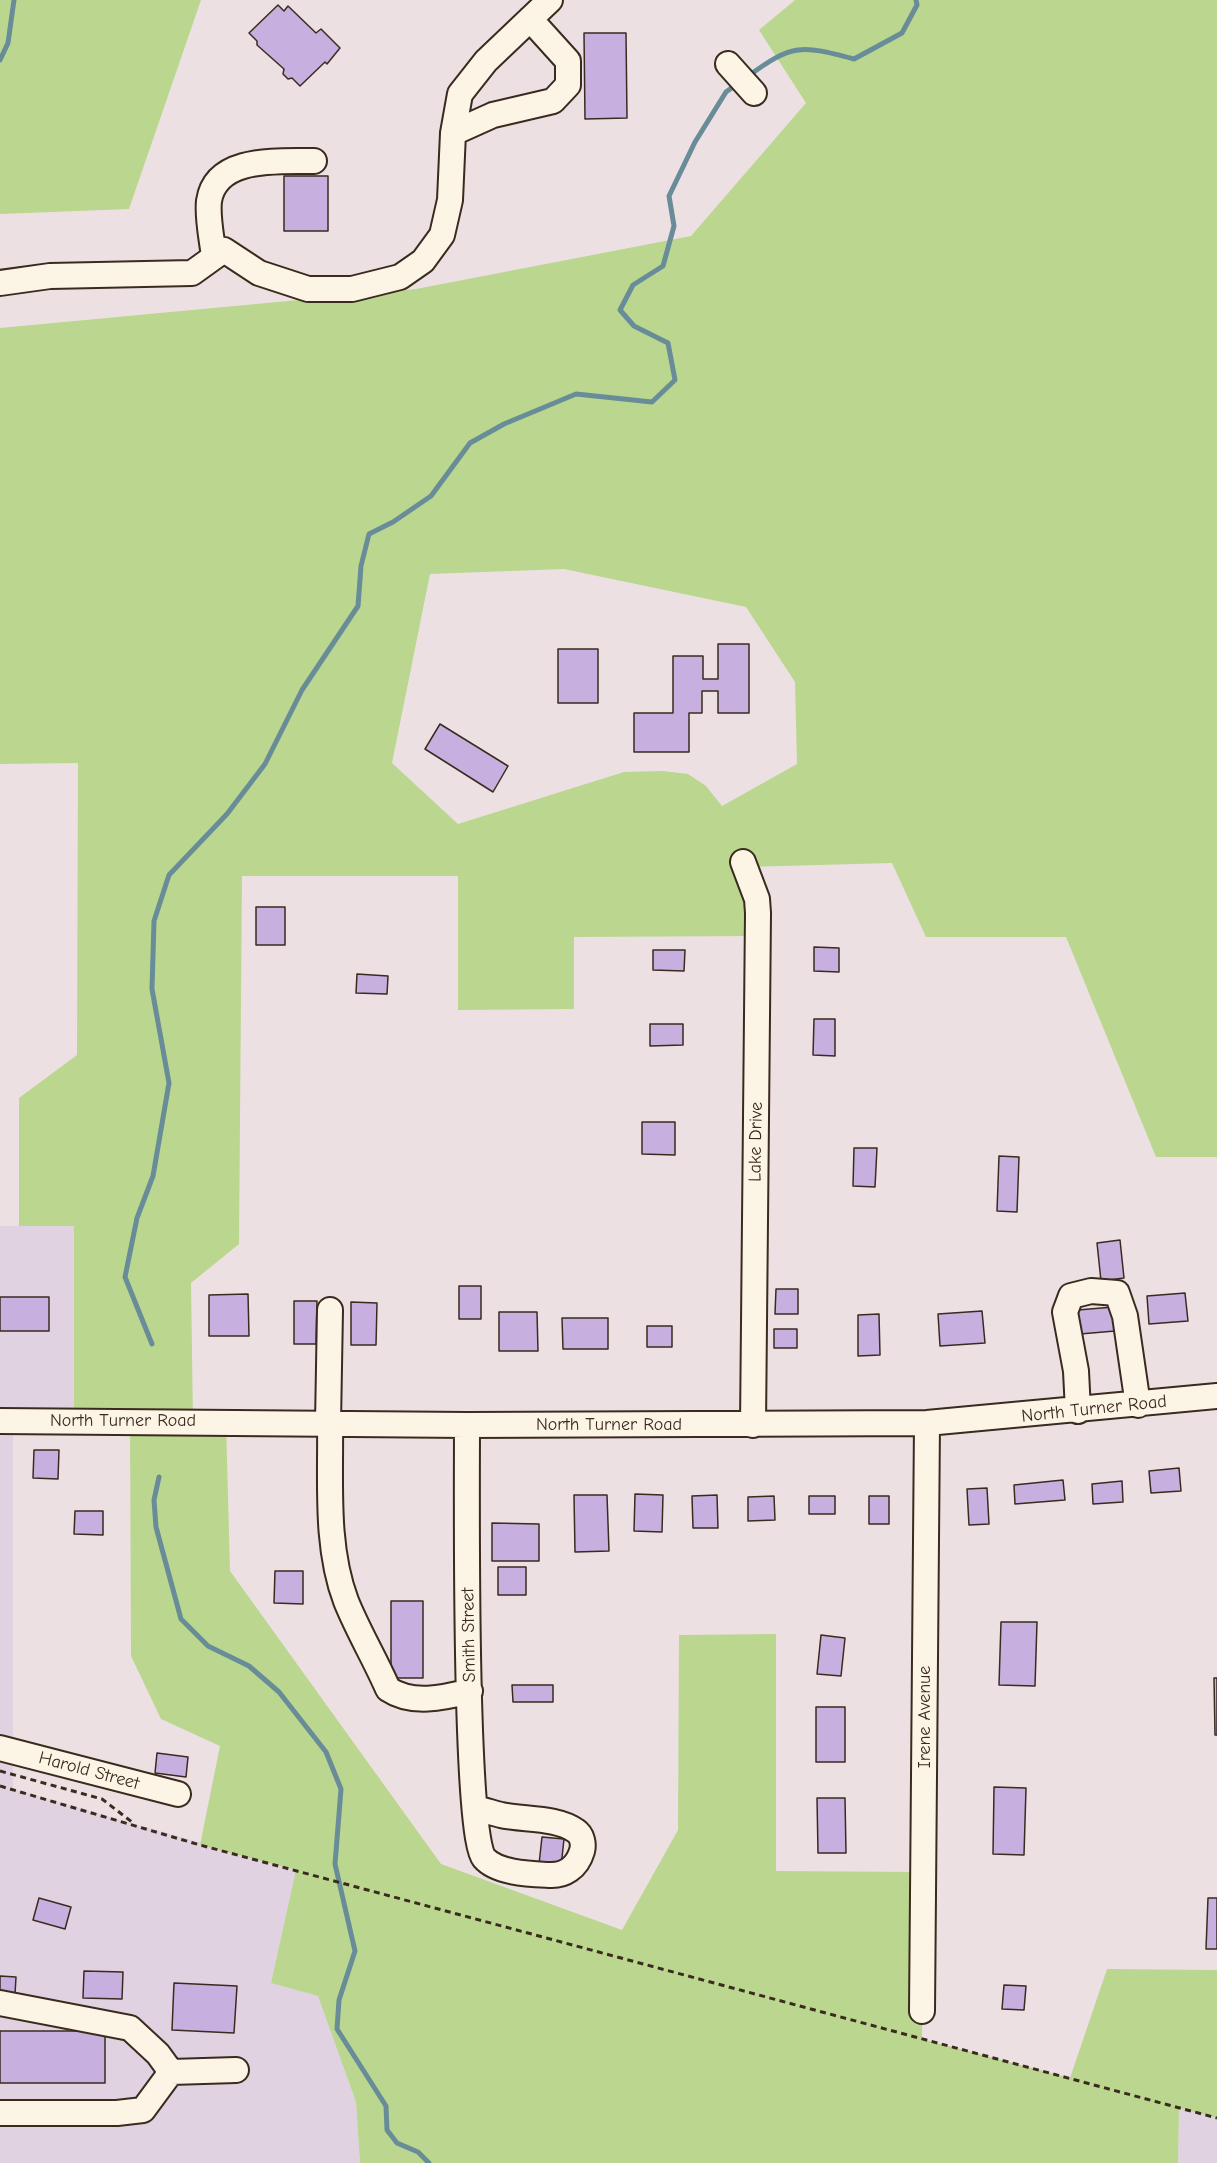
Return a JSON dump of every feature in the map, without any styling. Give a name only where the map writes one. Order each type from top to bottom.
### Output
[{"type":"street","points":[[0,283],[50,276],[192,273],[224,250],[259,273],[308,289],[352,289],[400,277],[423,261],[442,235],[450,200],[453,133],[460,94],[486,61],[550,0]]},
{"type":"street","points":[[453,133],[493,114],[553,101],[568,85],[568,61],[530,19]]},
{"type":"street","points":[[728,64],[754,93]]},
{"type":"street","points":[[214,257],[209,199],[217,180],[233,170],[256,164],[314,161]]},
{"type":"street","name":"Lake Drive","points":[[743,862],[757,899],[758,912],[753,1425]]},
{"type":"street","points":[[1078,1411],[1076,1371],[1065,1312],[1071,1296],[1091,1291],[1117,1293],[1125,1316],[1138,1405]]},
{"type":"street","points":[[330,1310],[330,1506],[338,1569],[346,1600],[388,1689],[401,1698],[422,1699],[470,1691]]},
{"type":"street","name":"North Turner Road","points":[[0,1421],[466,1425],[927,1423],[1078,1411],[1217,1396]]},
{"type":"street","name":"Irene Avenue","points":[[922,2011],[927,1423]]},
{"type":"street","name":"Smith Street","points":[[466,1425],[470,1691],[475,1808],[478,1844],[483,1857],[493,1865],[508,1870],[561,1875],[574,1867],[582,1851],[582,1840],[578,1832],[567,1826],[475,1808]]},
{"type":"street","name":"Harold Street","points":[[0,1748],[178,1794]]},
{"type":"street","points":[[0,2002],[130,2028],[158,2054],[171,2072]]},
{"type":"street","points":[[171,2072],[236,2070]]},
{"type":"street","points":[[0,2113],[117,2113],[143,2110],[171,2072]]},
{"type":"path","points":[[0,1771],[102,1799],[136,1825]]},
{"type":"path","points":[[0,1786],[326,1878],[1217,2118]]},
{"type":"shaded area","points":[[0,1226],[74,1226],[74,1421],[13,1421],[13,1789],[296,1870],[271,1983],[318,1996],[356,2102],[360,2163],[0,2163]]},
{"type":"shaded area","points":[[1179,2107],[1217,2118],[1217,2163],[1178,2163]]},
{"type":"green space","points":[[0,0],[201,0],[129,209],[0,214]]},
{"type":"green space","points":[[795,0],[1217,0],[1217,1157],[1156,1157],[1066,937],[926,937],[892,863],[745,867],[758,936],[574,937],[574,1009],[458,1010],[458,876],[242,876],[239,1244],[191,1283],[193,1421],[226,1422],[230,1571],[441,1864],[622,1930],[678,1830],[679,1635],[776,1634],[776,1871],[923,1872],[922,2039],[1070,2078],[1107,1969],[1217,1970],[1217,2118],[1179,2108],[1178,2163],[360,2163],[356,2102],[318,1996],[271,1983],[296,1870],[200,1845],[220,1746],[161,1719],[131,1656],[130,1422],[74,1421],[74,1226],[19,1226],[19,1098],[77,1055],[78,763],[0,764],[0,328],[416,289],[691,236],[806,103],[759,30]],"holes":[[[564,569],[746,607],[795,682],[797,764],[722,806],[706,786],[688,774],[663,771],[624,772],[458,824],[392,763],[430,574]]]},
{"type":"building","points":[[278,5],[284,11],[288,6],[316,33],[321,29],[340,48],[327,64],[325,62],[300,86],[292,78],[288,79],[283,74],[284,69],[257,45],[257,41],[249,33]]},
{"type":"building","points":[[584,33],[626,33],[627,118],[585,119]]},
{"type":"building","points":[[284,176],[328,176],[328,231],[284,231]]},
{"type":"building","points":[[718,644],[749,644],[749,713],[718,713],[718,691],[702,691],[702,713],[689,713],[689,752],[634,752],[634,713],[673,713],[673,656],[703,656],[703,679],[718,679]]},
{"type":"building","points":[[558,649],[598,649],[598,703],[558,703]]},
{"type":"building","points":[[440,724],[508,766],[493,792],[425,749]]},
{"type":"building","points":[[256,907],[285,907],[285,945],[256,945]]},
{"type":"building","points":[[814,947],[839,948],[839,972],[814,971]]},
{"type":"building","points":[[653,950],[685,950],[684,971],[653,970]]},
{"type":"building","points":[[357,974],[388,976],[387,994],[356,993]]},
{"type":"building","points":[[814,1019],[835,1019],[835,1056],[813,1055]]},
{"type":"building","points":[[650,1024],[683,1024],[683,1045],[650,1046]]},
{"type":"building","points":[[642,1122],[675,1122],[675,1155],[642,1154]]},
{"type":"building","points":[[854,1148],[877,1148],[875,1187],[853,1186]]},
{"type":"building","points":[[999,1156],[1019,1157],[1017,1212],[997,1211]]},
{"type":"building","points":[[1120,1240],[1124,1278],[1101,1281],[1097,1243]]},
{"type":"building","points":[[459,1286],[481,1286],[481,1319],[459,1319]]},
{"type":"building","points":[[776,1289],[798,1289],[798,1314],[775,1314]]},
{"type":"building","points":[[1185,1293],[1188,1321],[1149,1324],[1147,1296]]},
{"type":"building","points":[[248,1294],[249,1336],[209,1336],[209,1295]]},
{"type":"building","points":[[0,1297],[49,1297],[49,1331],[0,1331]]},
{"type":"building","points":[[294,1301],[317,1301],[316,1344],[294,1344]]},
{"type":"building","points":[[351,1302],[377,1303],[376,1345],[351,1345]]},
{"type":"building","points":[[1113,1307],[1115,1331],[1080,1334],[1078,1310]]},
{"type":"building","points":[[982,1311],[985,1343],[940,1346],[938,1314]]},
{"type":"building","points":[[499,1312],[537,1312],[538,1351],[499,1351]]},
{"type":"building","points":[[879,1314],[880,1355],[858,1356],[858,1315]]},
{"type":"building","points":[[562,1318],[608,1318],[608,1349],[563,1349]]},
{"type":"building","points":[[647,1326],[672,1326],[672,1347],[647,1347]]},
{"type":"building","points":[[774,1329],[797,1329],[797,1348],[774,1348]]},
{"type":"building","points":[[34,1450],[59,1450],[58,1479],[33,1478]]},
{"type":"building","points":[[1179,1468],[1181,1491],[1151,1493],[1149,1471]]},
{"type":"building","points":[[1063,1480],[1065,1500],[1015,1504],[1014,1485]]},
{"type":"building","points":[[1122,1481],[1123,1502],[1093,1504],[1092,1484]]},
{"type":"building","points":[[987,1488],[989,1524],[969,1525],[967,1489]]},
{"type":"building","points":[[635,1494],[663,1495],[662,1532],[634,1531]]},
{"type":"building","points":[[574,1495],[607,1495],[609,1551],[575,1552]]},
{"type":"building","points":[[717,1495],[718,1528],[693,1528],[692,1496]]},
{"type":"building","points":[[774,1496],[775,1520],[748,1521],[748,1497]]},
{"type":"building","points":[[809,1496],[835,1496],[835,1514],[809,1514]]},
{"type":"building","points":[[869,1496],[889,1496],[889,1524],[869,1524]]},
{"type":"building","points":[[75,1511],[103,1511],[103,1535],[74,1534]]},
{"type":"building","points":[[492,1523],[539,1524],[539,1561],[492,1561]]},
{"type":"building","points":[[498,1567],[526,1567],[526,1595],[498,1595]]},
{"type":"building","points":[[275,1571],[303,1571],[303,1604],[274,1603]]},
{"type":"building","points":[[391,1601],[423,1601],[423,1678],[391,1678]]},
{"type":"building","points":[[1001,1622],[1037,1622],[1035,1686],[999,1685]]},
{"type":"building","points":[[821,1635],[845,1638],[841,1676],[817,1674]]},
{"type":"building","points":[[1214,1678],[1217,1678],[1217,1735],[1215,1735]]},
{"type":"building","points":[[512,1685],[553,1685],[553,1702],[513,1702]]},
{"type":"building","points":[[816,1707],[845,1707],[845,1762],[816,1762]]},
{"type":"building","points":[[157,1753],[188,1757],[186,1777],[155,1773]]},
{"type":"building","points":[[994,1787],[1026,1788],[1024,1855],[993,1854]]},
{"type":"building","points":[[817,1798],[845,1798],[846,1853],[818,1853]]},
{"type":"building","points":[[542,1837],[564,1839],[561,1867],[539,1864]]},
{"type":"building","points":[[39,1898],[71,1907],[65,1929],[33,1920]]},
{"type":"building","points":[[1208,1898],[1217,1898],[1217,1949],[1206,1949]]},
{"type":"building","points":[[84,1971],[123,1972],[122,1999],[83,1998]]},
{"type":"building","points":[[0,1976],[16,1977],[15,1994],[0,1994]]},
{"type":"building","points":[[174,1983],[237,1986],[234,2033],[172,2030]]},
{"type":"building","points":[[1004,1985],[1026,1986],[1024,2010],[1002,2009]]},
{"type":"building","points":[[0,2031],[105,2031],[105,2083],[0,2083]]},
{"type":"waterway","points":[[0,60],[8,43],[14,0]]},
{"type":"waterway","points":[[747,77],[776,58],[798,50],[821,51],[854,59],[902,33],[917,5],[916,0]]},
{"type":"waterway","points":[[152,1344],[125,1277],[137,1218],[153,1176],[169,1083],[152,989],[154,921],[169,875],[227,814],[265,764],[302,690],[358,606],[361,566],[369,534],[393,522],[431,496],[470,443],[504,424],[576,394],[652,402],[675,380],[668,343],[634,326],[620,310],[633,285],[663,266],[674,226],[669,196],[695,142],[726,92],[737,84]]},
{"type":"waterway","points":[[159,1477],[154,1500],[156,1527],[181,1619],[208,1646],[249,1666],[279,1692],[326,1752],[341,1789],[335,1864],[355,1951],[339,2000],[337,2029],[386,2106],[387,2130],[397,2143],[418,2152],[429,2163]]}]
